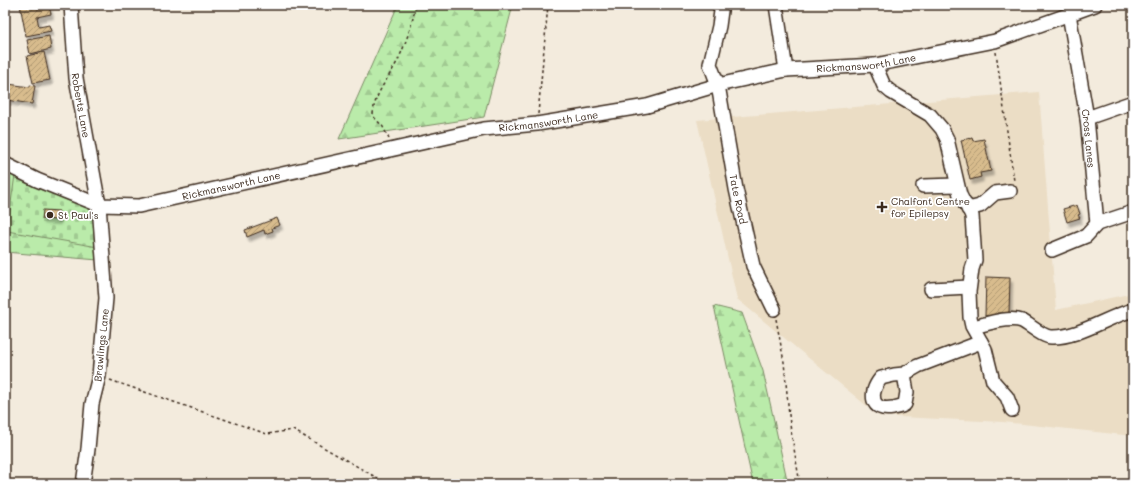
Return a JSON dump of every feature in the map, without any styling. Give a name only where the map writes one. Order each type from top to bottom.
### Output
[{"type":"street","name":"Roberts Lane","points":[[71,5],[76,78],[99,205]]},
{"type":"street","name":"Tate Road","points":[[719,5],[721,11],[719,26],[710,64],[718,85],[736,189],[754,266],[774,309]]},
{"type":"street","points":[[776,5],[786,70]]},
{"type":"street","name":"Rickmansworth Lane","points":[[5,164],[36,180],[99,205],[139,206],[484,129],[537,124],[648,106],[718,85],[786,70],[875,65],[995,41],[1095,5]]},
{"type":"street","name":"Cross Lanes","points":[[1069,14],[1087,118],[1097,224]]},
{"type":"street","points":[[875,65],[884,86],[891,92],[930,115],[942,129],[946,139],[957,185],[964,204],[972,216],[974,260],[969,287],[968,302],[970,317],[973,327],[985,349],[993,381],[1007,397],[1012,410]]},
{"type":"street","points":[[1087,118],[1133,102]]},
{"type":"street","points":[[923,186],[957,185]]},
{"type":"street","points":[[968,209],[980,206],[995,193],[1012,189]]},
{"type":"street","name":"Brawlings Lane","points":[[82,484],[88,449],[92,404],[99,376],[106,298],[99,205]]},
{"type":"street","points":[[1052,250],[1086,236],[1097,224],[1133,212]]},
{"type":"street","points":[[931,289],[969,287]]},
{"type":"street","points":[[973,327],[1011,319],[1021,321],[1049,338],[1067,337],[1120,314],[1133,310]]},
{"type":"street","points":[[904,374],[918,366],[981,342]]},
{"type":"path","points":[[393,150],[383,127],[373,116],[373,108],[380,91],[398,59],[410,30],[416,5]]},
{"type":"path","points":[[537,124],[548,5]]},
{"type":"path","points":[[995,41],[1012,189]]},
{"type":"path","points":[[774,309],[784,362],[790,425],[800,484]]},
{"type":"path","points":[[99,376],[267,434],[294,430],[388,484]]},
{"type":"shaded area","name":"Chalfont Centre for Epilepsy","points":[[1039,92],[1056,310],[1133,293],[1133,436],[1003,422],[879,416],[737,299],[697,120]]},
{"type":"green space","points":[[398,5],[513,5],[484,117],[339,139]]},
{"type":"green space","points":[[5,168],[98,241],[98,260],[5,252]]},
{"type":"green space","points":[[15,175],[99,205],[98,247],[7,231]]},
{"type":"green space","points":[[714,306],[742,313],[763,371],[788,484],[753,484]]},
{"type":"building","points":[[20,5],[36,5],[37,9],[49,6],[51,14],[37,17],[39,27],[49,25],[51,31],[26,36]]},
{"type":"building","points":[[49,36],[51,49],[30,54],[27,40]]},
{"type":"building","points":[[44,52],[50,80],[33,83],[27,56]]},
{"type":"building","points":[[8,84],[30,87],[30,85],[35,86],[32,104],[6,100]]},
{"type":"building","points":[[972,138],[973,141],[984,139],[991,171],[980,173],[981,177],[970,180],[961,140]]},
{"type":"building","points":[[1077,205],[1080,214],[1078,215],[1080,218],[1067,222],[1063,209]]},
{"type":"building","name":"St Paul's","points":[[43,210],[59,211],[58,220],[42,219]]},
{"type":"building","points":[[277,218],[280,225],[272,228],[273,231],[265,234],[264,230],[247,237],[245,230]]},
{"type":"building","points":[[986,277],[1010,278],[1009,313],[997,313],[997,316],[985,316]]},
{"type":"place","name":"Chalfont Centre for Epilepsy","points":[[882,207]]},
{"type":"place","name":"St Paul's","points":[[50,215]]}]
